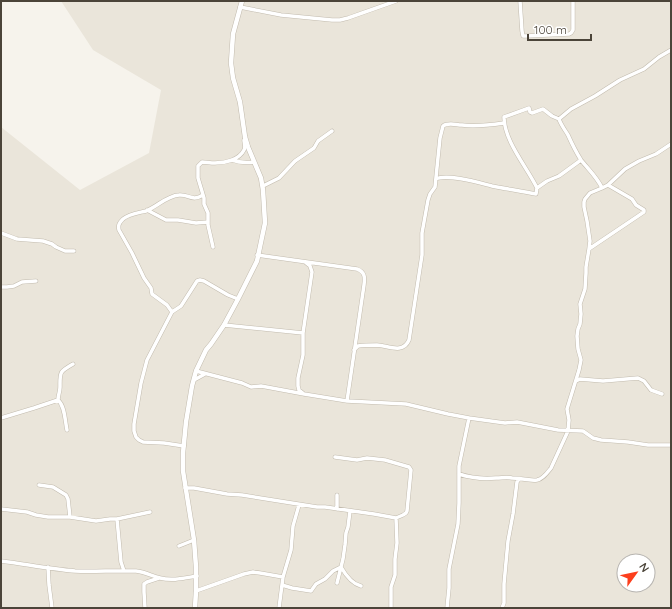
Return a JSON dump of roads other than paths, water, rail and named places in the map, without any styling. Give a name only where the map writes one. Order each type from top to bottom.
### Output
[{"type":"street","points":[[232,160],[245,148],[240,102],[233,78],[231,63],[234,34],[242,1]]},
{"type":"street","points":[[240,6],[281,15],[340,20],[396,1]]},
{"type":"street","points":[[520,1],[522,31],[524,36],[526,36],[564,35],[571,33],[573,30],[573,1]]},
{"type":"street","points":[[559,119],[571,109],[620,80],[644,69],[671,50]]},
{"type":"street","points":[[436,179],[441,177],[469,181],[536,194],[537,188],[512,146],[504,123],[504,117],[529,108],[530,112],[543,109],[559,119],[581,160],[602,188]]},
{"type":"street","points":[[354,350],[358,346],[367,345],[378,345],[398,349],[409,340],[422,255],[422,233],[428,200],[435,187],[440,138],[444,125],[479,126],[504,123]]},
{"type":"street","points":[[195,608],[196,576],[194,540],[183,471],[186,422],[196,371],[206,350],[224,325],[257,260],[265,223],[263,186],[244,131]]},
{"type":"street","points":[[263,186],[279,178],[295,161],[314,148],[318,141],[332,131]]},
{"type":"street","points":[[459,474],[480,478],[537,480],[541,479],[547,474],[551,468],[568,431],[569,420],[567,409],[581,360],[578,349],[581,314],[580,304],[585,290],[586,267],[590,241],[584,207],[585,199],[594,191],[608,186],[625,170],[639,161],[656,154],[671,144]]},
{"type":"street","points":[[213,246],[208,222],[208,213],[204,204],[204,198],[197,170],[200,164],[204,161],[216,163],[232,160],[247,163],[254,162]]},
{"type":"street","points":[[537,188],[547,181],[559,176],[581,160]]},
{"type":"street","points":[[589,249],[644,212],[644,210],[636,205],[632,199],[608,186]]},
{"type":"street","points":[[119,230],[119,223],[124,218],[147,210],[165,200],[184,195],[198,198],[203,195]]},
{"type":"street","points":[[147,210],[166,220],[196,223],[208,222]]},
{"type":"street","points":[[113,224],[119,230],[132,253],[144,278],[151,288],[152,294],[167,305],[172,312]]},
{"type":"street","points":[[1,233],[17,239],[43,241],[65,251],[74,251]]},
{"type":"street","points":[[257,255],[361,270],[364,276],[364,285],[347,400]]},
{"type":"street","points":[[304,262],[309,265],[312,270]]},
{"type":"street","points":[[304,394],[299,390],[298,378],[303,355],[303,334],[312,270],[318,263]]},
{"type":"street","points":[[1,287],[14,286],[22,282],[36,281]]},
{"type":"street","points":[[184,446],[143,442],[136,437],[134,431],[135,410],[140,383],[147,360],[172,312],[180,306],[197,281],[204,281],[238,299]]},
{"type":"street","points":[[224,325],[303,334]]},
{"type":"street","points":[[58,400],[61,374],[65,369],[73,364]]},
{"type":"street","points":[[196,371],[242,383],[251,387],[261,386],[347,400],[406,404],[469,418],[505,423],[517,422],[568,431],[583,431],[593,438],[601,440],[648,445],[671,445]]},
{"type":"street","points":[[194,380],[205,374]]},
{"type":"street","points":[[576,381],[580,379],[607,381],[638,378],[644,381],[651,390],[662,394]]},
{"type":"street","points":[[338,399],[349,391]]},
{"type":"street","points":[[1,418],[58,400]]},
{"type":"street","points":[[58,400],[61,402],[63,408],[67,430]]},
{"type":"street","points":[[447,608],[449,569],[458,524],[460,461],[469,418]]},
{"type":"street","points":[[185,488],[194,488],[299,505],[396,518],[406,513],[410,468],[388,460],[367,458],[357,460],[335,457]]},
{"type":"street","points":[[502,608],[504,604],[504,584],[508,541],[517,480],[519,479]]},
{"type":"street","points":[[39,485],[52,487],[66,495],[68,499],[70,517]]},
{"type":"street","points":[[336,495],[337,510]]},
{"type":"street","points":[[279,608],[283,577],[291,550],[293,526],[299,505]]},
{"type":"street","points":[[1,509],[27,512],[48,517],[70,517],[96,521],[110,518],[117,519],[150,512]]},
{"type":"street","points":[[337,583],[345,546],[350,511]]},
{"type":"street","points":[[391,608],[391,587],[396,575],[396,518]]},
{"type":"street","points":[[117,519],[121,562],[124,571]]},
{"type":"street","points":[[179,546],[194,540]]},
{"type":"street","points":[[1,561],[74,570],[101,572],[142,572],[159,578],[172,580],[196,576]]},
{"type":"street","points":[[282,585],[311,591],[316,584],[325,579],[341,566]]},
{"type":"street","points":[[341,566],[343,571],[356,584],[361,586]]},
{"type":"street","points":[[48,567],[52,608]]},
{"type":"street","points":[[196,591],[253,572],[283,577]]},
{"type":"street","points":[[145,608],[144,584],[159,578]]}]
